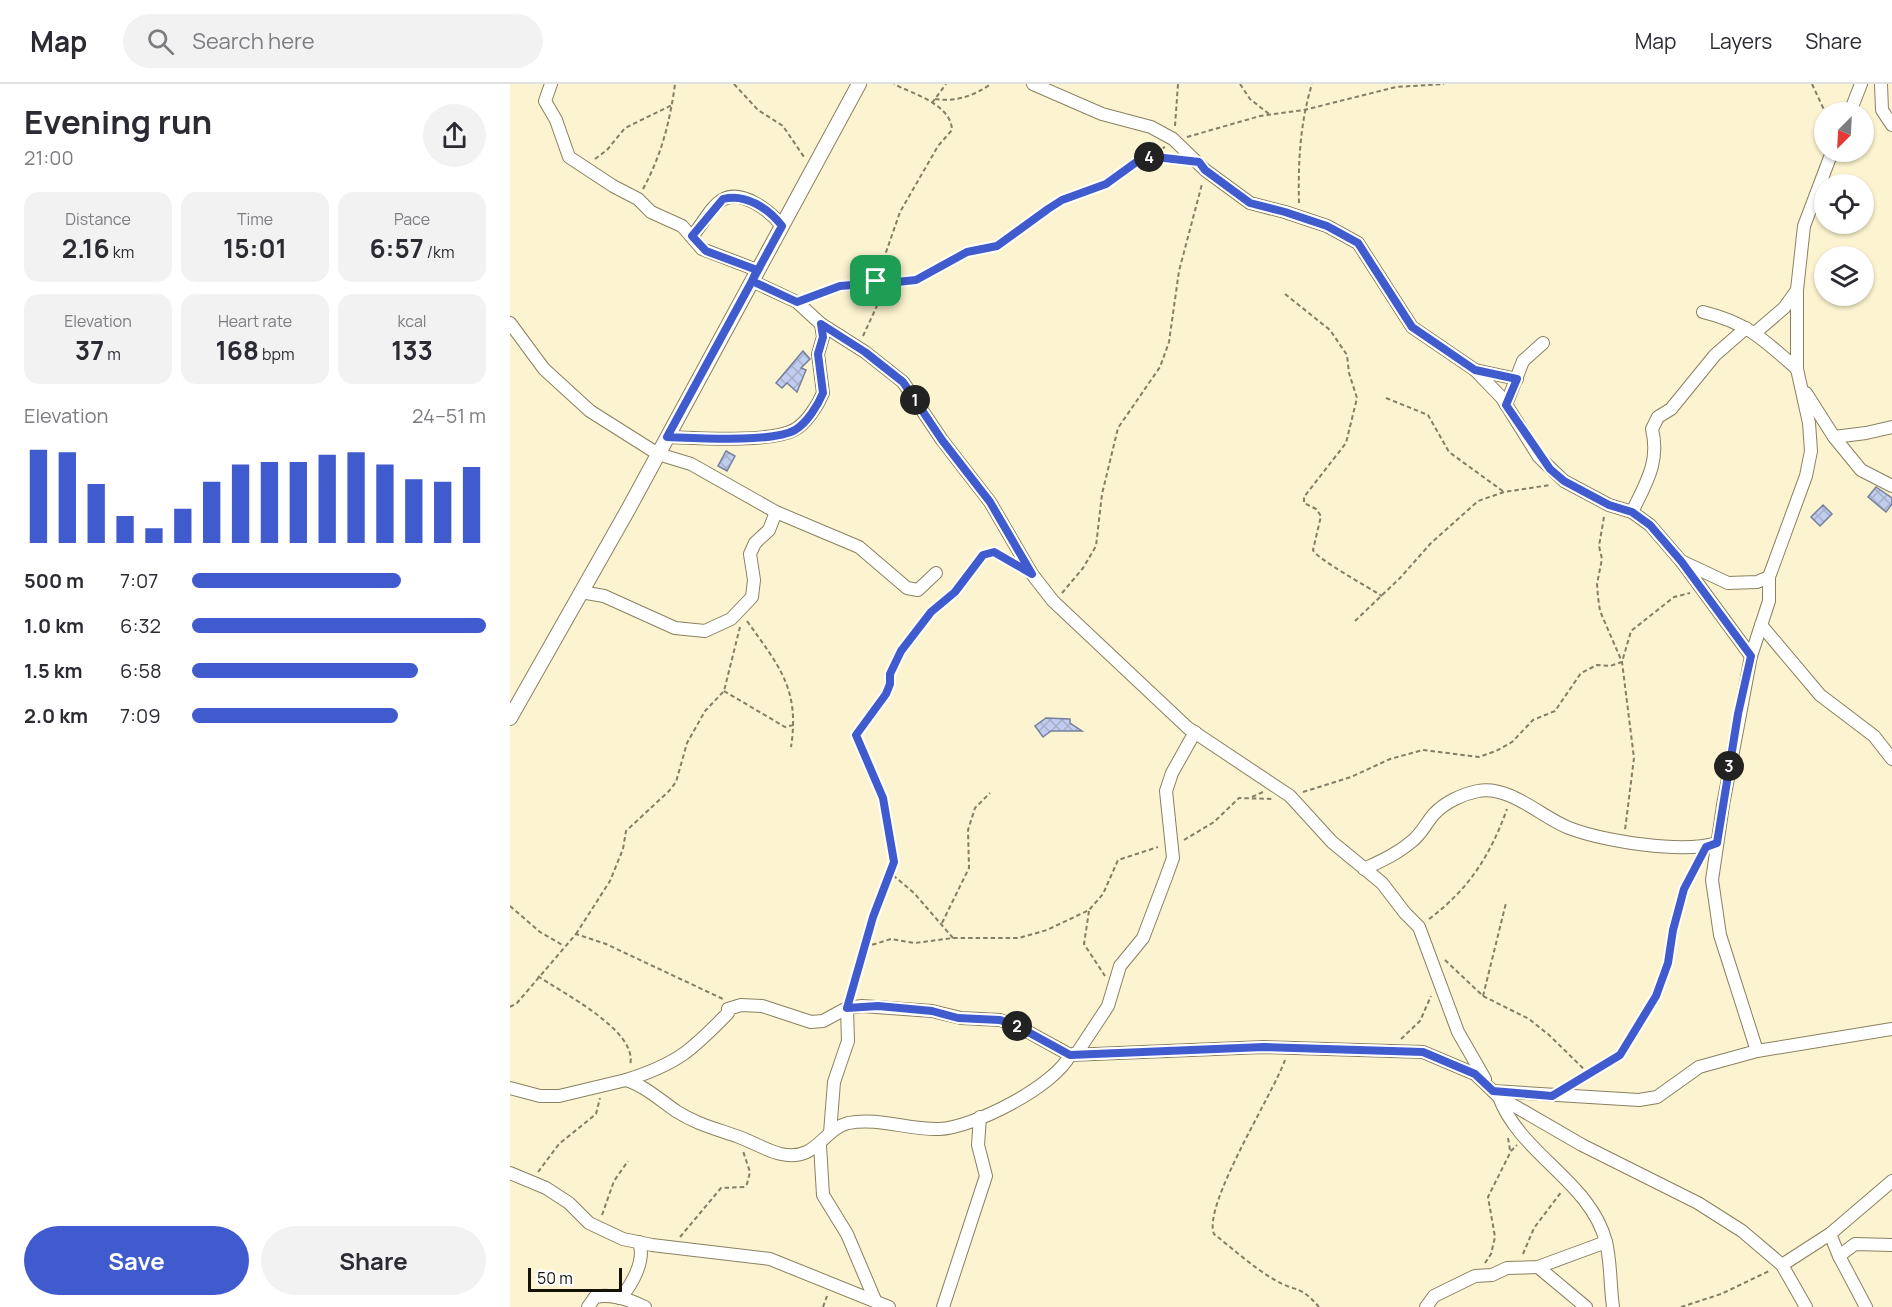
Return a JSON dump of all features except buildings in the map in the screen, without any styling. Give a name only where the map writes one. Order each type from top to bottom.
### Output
[{"type":"street","points":[[551,84],[545,98],[556,120],[566,154],[638,199],[647,209],[682,226],[706,251],[754,275],[797,302],[821,324],[857,346],[903,382],[942,440],[990,502],[1032,574],[1053,601],[1106,653],[1194,732],[1290,796],[1332,842],[1382,883],[1419,927],[1458,1032],[1494,1091],[1530,1144],[1568,1182],[1591,1211],[1606,1242],[1613,1307]]},
{"type":"street","points":[[510,718],[658,454],[807,177],[860,84]]},
{"type":"street","points":[[1033,84],[1075,104],[1151,127],[1175,140],[1202,166],[1250,203],[1304,218],[1358,243],[1412,327],[1475,370],[1506,405],[1539,457],[1564,481],[1609,505],[1632,512],[1650,525],[1681,561],[1751,656]]},
{"type":"street","points":[[1854,102],[1861,84]]},
{"type":"street","points":[[1881,84],[1882,110],[1892,125]]},
{"type":"street","points":[[1757,1051],[1720,935],[1712,880],[1712,845],[1751,656],[1769,602],[1769,577],[1806,476],[1811,451],[1802,387],[1797,369],[1797,290],[1804,226],[1828,162]]},
{"type":"street","points":[[692,236],[717,204],[732,196],[739,197],[772,214],[782,226]]},
{"type":"street","points":[[1632,512],[1654,465],[1656,441],[1652,429],[1657,418],[1671,409],[1715,355],[1784,308],[1797,290]]},
{"type":"street","points":[[1703,312],[1725,318],[1751,330],[1797,369]]},
{"type":"street","points":[[510,323],[544,369],[591,411],[658,454],[692,464],[776,512],[859,547],[907,588],[918,590],[936,573]]},
{"type":"street","points":[[667,437],[759,436],[786,433],[799,427],[823,393],[818,354],[823,337],[821,324]]},
{"type":"street","points":[[1506,405],[1523,361],[1543,343]]},
{"type":"street","points":[[1475,370],[1517,379]]},
{"type":"street","points":[[1802,387],[1834,437],[1861,470],[1892,486]]},
{"type":"street","points":[[1834,437],[1892,427]]},
{"type":"street","points":[[581,592],[604,596],[649,618],[689,632],[705,631],[731,619],[742,610],[754,590],[751,553],[755,543],[769,530],[776,512]]},
{"type":"street","points":[[1681,561],[1728,583],[1756,582],[1769,577]]},
{"type":"street","points":[[1761,625],[1820,695],[1874,736],[1892,759]]},
{"type":"street","points":[[626,1080],[697,1122],[785,1155],[808,1151],[820,1145],[830,1133],[842,1125],[865,1121],[946,1129],[1007,1105],[1041,1084],[1065,1065],[1070,1055],[1077,1053],[1104,1014],[1112,996],[1120,966],[1143,938],[1173,858],[1166,791],[1172,773],[1194,732]]},
{"type":"street","points":[[1364,869],[1389,858],[1414,841],[1436,812],[1455,799],[1487,790],[1511,797],[1567,827],[1622,842],[1712,845]]},
{"type":"street","points":[[510,1088],[549,1097],[594,1088],[656,1071],[684,1056],[728,1013],[728,1010],[741,1005],[762,1006],[805,1021],[819,1022],[847,1008],[878,1006],[932,1011],[958,1018],[1000,1020],[1019,1027],[1070,1055],[1290,1048],[1331,1052],[1384,1050],[1423,1052],[1475,1074],[1494,1091],[1582,1145],[1698,1203],[1742,1231],[1782,1265],[1806,1307]]},
{"type":"street","points":[[830,1133],[834,1082],[848,1041],[847,1008]]},
{"type":"street","points":[[1494,1091],[1639,1100],[1657,1097],[1699,1067],[1757,1051],[1892,1029]]},
{"type":"street","points":[[943,1307],[986,1176],[978,1145],[980,1117]]},
{"type":"street","points":[[820,1145],[820,1178],[824,1195],[848,1234],[875,1300]]},
{"type":"street","points":[[510,1173],[532,1182],[569,1203],[590,1223],[623,1239],[770,1259],[889,1307]]},
{"type":"street","points":[[1782,1265],[1830,1234],[1892,1182]]},
{"type":"street","points":[[1830,1234],[1866,1307]]},
{"type":"street","points":[[620,1298],[628,1289],[637,1268],[641,1250],[639,1242]]},
{"type":"street","points":[[1426,1307],[1434,1296],[1475,1276],[1492,1275],[1507,1268],[1538,1267],[1606,1242]]},
{"type":"street","points":[[1839,1256],[1855,1244],[1892,1245]]},
{"type":"street","points":[[1538,1267],[1586,1307]]},
{"type":"street","points":[[588,1307],[596,1296],[620,1298],[645,1307]]},
{"type":"path","points":[[734,84],[750,102],[783,126],[795,141],[807,162],[807,177]]},
{"type":"path","points":[[797,302],[840,286],[878,283],[876,281],[900,212],[929,160],[952,130],[952,123],[947,116],[932,103],[894,84]]},
{"type":"path","points":[[932,103],[946,84]]},
{"type":"path","points":[[935,99],[947,101],[970,97],[991,84]]},
{"type":"path","points":[[1175,140],[1174,115],[1178,84]]},
{"type":"path","points":[[1240,84],[1250,99],[1269,114]]},
{"type":"path","points":[[1304,218],[1299,203],[1298,162],[1304,110],[1312,84]]},
{"type":"path","points":[[876,281],[887,283],[916,280],[967,252],[997,246],[1055,204],[1106,184],[1134,162],[1175,140],[1269,114],[1304,110],[1396,87],[1444,84]]},
{"type":"path","points":[[1812,84],[1820,102]]},
{"type":"path","points":[[638,199],[653,171],[670,122],[674,85]]},
{"type":"path","points":[[584,167],[607,150],[625,128],[672,105]]},
{"type":"path","points":[[1053,601],[1083,568],[1096,546],[1102,494],[1118,428],[1160,367],[1169,342],[1179,271],[1202,166],[1147,156]]},
{"type":"path","points":[[857,346],[887,283]]},
{"type":"path","points":[[1285,294],[1330,330],[1347,355],[1349,373],[1357,398],[1346,443],[1304,497],[1304,503],[1316,509],[1321,516],[1313,550],[1319,558],[1358,579],[1382,596]]},
{"type":"path","points":[[1386,398],[1428,415],[1449,452],[1504,492]]},
{"type":"path","points":[[1354,621],[1382,596],[1431,543],[1478,501],[1504,492],[1564,481]]},
{"type":"path","points":[[1609,505],[1600,531],[1602,559],[1597,584],[1600,611],[1622,662],[1634,758],[1622,842]]},
{"type":"path","points":[[953,938],[914,893],[898,881],[893,870],[894,862],[883,798],[856,735],[886,694],[890,684],[890,674],[901,651],[931,612],[955,592],[983,555],[994,552],[1032,574]]},
{"type":"path","points":[[1622,662],[1631,632],[1640,623],[1682,593],[1704,592]]},
{"type":"path","points":[[510,1008],[576,934],[610,881],[623,849],[626,831],[676,782],[687,743],[705,711],[724,691],[739,634],[742,610]]},
{"type":"path","points":[[742,610],[787,681],[792,695],[794,725],[791,747]]},
{"type":"path","points":[[865,947],[891,939],[915,943],[953,938],[1027,936],[1089,910],[1103,894],[1118,860],[1172,844],[1214,822],[1239,798],[1280,799],[1352,777],[1390,759],[1423,750],[1479,757],[1496,751],[1512,742],[1533,720],[1555,711],[1581,673],[1597,665],[1610,666],[1622,662]]},
{"type":"path","points":[[724,691],[785,726],[794,725]]},
{"type":"path","points":[[942,923],[969,868],[968,830],[975,808],[990,793]]},
{"type":"path","points":[[1419,927],[1454,900],[1475,874],[1497,835],[1511,797]]},
{"type":"path","points":[[1552,1096],[1620,1055],[1656,996],[1668,963],[1673,930],[1684,889],[1712,845]]},
{"type":"path","points":[[847,1008],[873,917],[894,862]]},
{"type":"path","points":[[1483,996],[1506,903]]},
{"type":"path","points":[[510,906],[540,932],[564,946]]},
{"type":"path","points":[[1089,910],[1084,944],[1110,986],[1112,996]]},
{"type":"path","points":[[576,934],[606,944],[703,988],[724,1001],[728,1010]]},
{"type":"path","points":[[1440,956],[1483,996],[1529,1019],[1568,1052],[1590,1075]]},
{"type":"path","points":[[1384,1050],[1400,1040],[1420,1021],[1431,999],[1438,973]]},
{"type":"path","points":[[538,976],[617,1031],[630,1052],[632,1060],[626,1080]]},
{"type":"path","points":[[1290,1048],[1273,1089],[1256,1116],[1243,1149],[1221,1192],[1212,1228],[1214,1234],[1259,1270],[1277,1282],[1301,1289],[1319,1307]]},
{"type":"path","points":[[532,1182],[558,1144],[596,1114],[600,1101],[599,1094],[594,1088]]},
{"type":"path","points":[[674,1247],[721,1188],[744,1187],[747,1184],[750,1172],[738,1137]]},
{"type":"path","points":[[1475,1276],[1491,1254],[1495,1237],[1493,1218],[1488,1205],[1493,1184],[1511,1151],[1520,1143],[1530,1144]]},
{"type":"path","points":[[590,1223],[603,1213],[614,1181],[628,1161]]},
{"type":"path","points":[[1507,1268],[1521,1257],[1534,1228],[1568,1182]]},
{"type":"path","points":[[1681,1307],[1721,1294],[1782,1265]]},
{"type":"route","points":[[876,281],[878,283],[840,286],[797,302],[752,281],[757,270],[702,249],[692,236],[723,199],[732,196],[748,201],[772,214],[782,226],[757,270],[667,437],[759,436],[786,433],[799,427],[823,393],[818,361],[823,337],[821,324],[885,366],[903,382],[942,440],[990,502],[1032,574],[1022,566],[994,552],[983,555],[955,592],[931,612],[901,651],[893,665],[886,694],[856,735],[883,798],[894,862],[886,888],[873,917],[847,1008],[878,1006],[900,1010],[940,1012],[958,1018],[1000,1020],[1009,1022],[1070,1055],[1264,1047],[1331,1052],[1384,1050],[1423,1052],[1475,1074],[1493,1091],[1552,1096],[1599,1070],[1620,1055],[1656,996],[1668,963],[1673,930],[1684,889],[1706,847],[1717,843],[1738,714],[1751,656],[1740,637],[1650,525],[1632,512],[1609,505],[1598,497],[1564,481],[1539,457],[1531,441],[1506,405],[1517,379],[1475,370],[1412,327],[1358,243],[1327,226],[1250,203],[1236,195],[1205,170],[1199,162],[1147,156],[1134,162],[1106,184],[1062,200],[997,246],[967,252],[916,280],[887,283],[876,281]]}]
